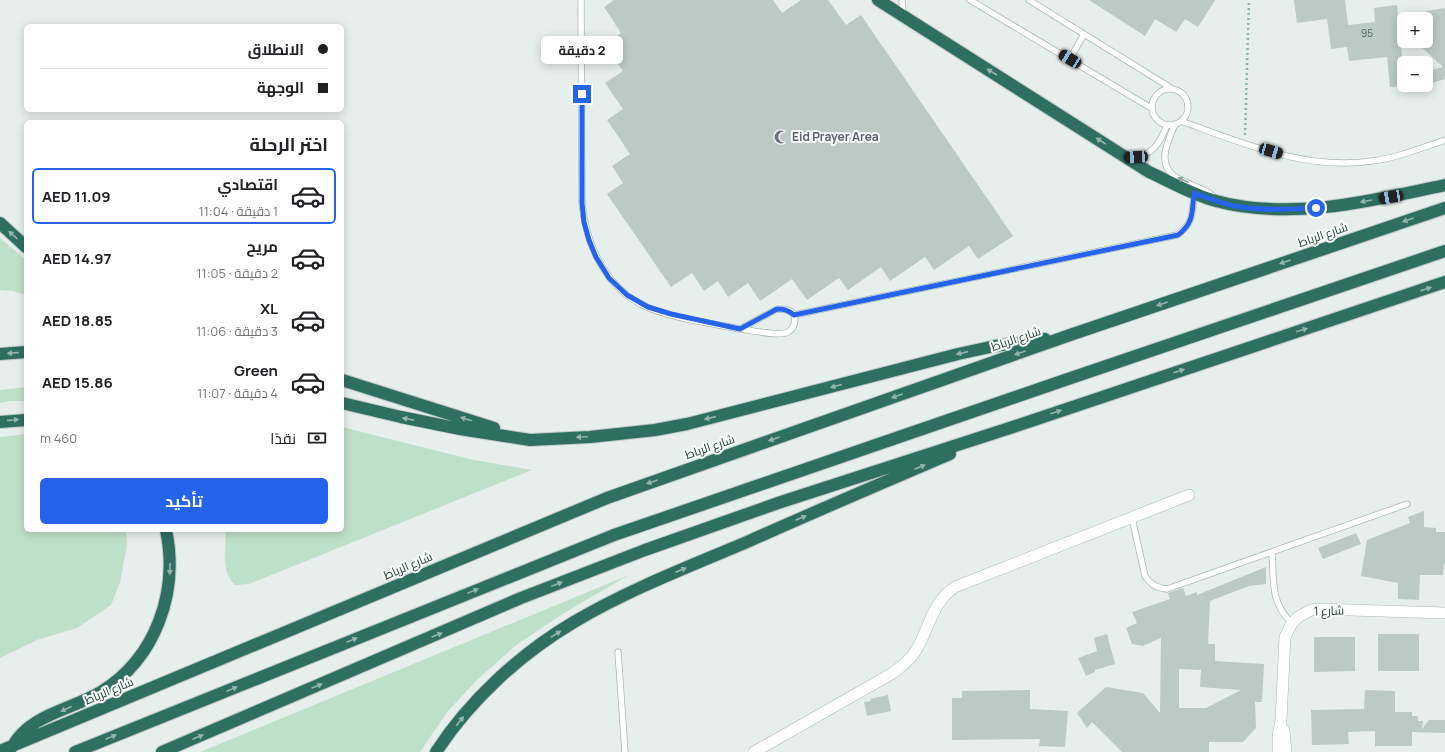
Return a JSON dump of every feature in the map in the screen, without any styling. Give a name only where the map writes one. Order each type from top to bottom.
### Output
[{"type":"highway","points":[[878,0],[1150,172],[1214,201],[1257,209],[1316,208],[1354,203],[1445,185]]},
{"type":"highway","name":"شارع الرباط","points":[[0,751],[607,498],[1070,335],[1445,208]]},
{"type":"highway","points":[[0,223],[24,245]]},
{"type":"highway","points":[[75,752],[614,535],[1087,372],[1445,252]]},
{"type":"highway","points":[[162,752],[521,598],[645,550],[781,502],[1019,425],[1445,282]]},
{"type":"highway","points":[[344,403],[460,429],[530,440],[622,434],[687,424],[958,354],[995,346],[1070,335]]},
{"type":"highway","points":[[0,354],[24,352]]},
{"type":"highway","points":[[344,381],[530,440]]},
{"type":"highway","points":[[0,422],[24,420]]},
{"type":"highway","points":[[436,752],[460,720],[513,666],[574,622],[646,585],[1019,425]]},
{"type":"highway","points":[[12,747],[16,739],[29,726],[101,692],[114,682],[138,657],[156,628],[167,595],[170,578],[170,561],[166,532]]},
{"type":"street","points":[[754,752],[892,673],[904,664],[914,653],[939,600],[954,587],[1188,495]]},
{"type":"street","name":"شارع 1","points":[[1292,623],[1304,613],[1319,609],[1445,613]]},
{"type":"street","points":[[1278,752],[1285,637],[1292,623]]},
{"type":"street","points":[[1281,720],[1286,752]]},
{"type":"lane","points":[[581,0],[582,203],[584,222],[596,257],[609,278],[627,295],[648,307],[671,314],[740,329],[772,333],[787,333],[795,322],[794,315],[789,311],[777,309],[740,329]]},
{"type":"lane","points":[[902,0],[903,15]]},
{"type":"lane","points":[[970,0],[1151,108]]},
{"type":"lane","points":[[1029,0],[1171,88],[1182,93],[1186,98],[1188,111],[1181,121],[1175,124],[1167,125],[1156,119],[1152,114],[1151,108],[1152,101],[1155,96],[1165,89],[1171,88]]},
{"type":"lane","points":[[1070,59],[1084,34]]},
{"type":"lane","points":[[1181,121],[1245,144],[1315,162],[1343,164],[1372,161],[1400,156],[1445,140]]},
{"type":"lane","points":[[1175,124],[1165,150],[1165,162],[1167,167],[1174,176],[1210,193],[1214,201]]},
{"type":"lane","points":[[1126,157],[1142,156],[1149,153],[1160,142],[1167,125]]},
{"type":"lane","points":[[794,315],[1178,235],[1186,229],[1191,220],[1194,193]]},
{"type":"lane","points":[[1132,518],[1145,576],[1150,583],[1158,588],[1167,589],[1407,504]]},
{"type":"lane","points":[[1272,553],[1274,594],[1282,612],[1292,623]]},
{"type":"lane","points":[[618,652],[624,752]]},
{"type":"path","points":[[1245,144],[1249,0]]},
{"type":"green space","points":[[0,238],[24,258],[24,294],[13,291],[0,290]]},
{"type":"green space","points":[[24,387],[24,401],[0,403],[0,390]]},
{"type":"green space","points":[[344,428],[474,460],[532,470],[249,584],[235,585],[227,573],[225,559],[225,532],[344,532]]},
{"type":"green space","points":[[24,434],[24,532],[126,532],[127,546],[120,582],[111,605],[77,628],[37,640],[0,658],[0,437]]},
{"type":"green space","points":[[629,575],[564,613],[515,646],[477,680],[448,711],[420,752],[200,752]]},
{"type":"building","name":"Eid Prayer Area","points":[[614,0],[773,0],[782,13],[801,0],[828,0],[846,25],[861,15],[1013,236],[978,259],[969,246],[934,270],[925,257],[890,281],[881,267],[848,290],[839,278],[807,300],[792,279],[760,301],[748,283],[728,297],[718,281],[704,291],[692,273],[671,287],[607,194],[623,183],[612,166],[630,154],[607,120],[623,109],[605,83],[623,71],[604,45],[621,33],[604,7]]},
{"type":"building","points":[[1089,0],[1215,0],[1198,27],[1185,19],[1176,32],[1155,19],[1145,36]]},
{"type":"building","points":[[1294,0],[1345,0],[1348,25],[1375,22],[1374,8],[1397,5],[1397,48],[1401,48],[1402,56],[1397,56],[1397,87],[1390,87],[1387,57],[1349,61],[1347,47],[1331,49],[1327,19],[1297,23]]},
{"type":"building","points":[[1445,8],[1445,79],[1433,83],[1433,70],[1443,67],[1433,56],[1423,48],[1433,48],[1433,12],[1426,11]]},
{"type":"building","points":[[1424,511],[1424,527],[1436,528],[1436,532],[1445,532],[1445,564],[1443,575],[1420,575],[1419,600],[1398,599],[1398,583],[1361,576],[1367,540],[1410,523],[1408,517]]},
{"type":"building","points":[[1356,533],[1361,544],[1323,559],[1318,548]]},
{"type":"building","points":[[1266,567],[1266,584],[1249,586],[1210,601],[1208,644],[1215,644],[1215,661],[1264,664],[1262,702],[1255,702],[1256,728],[1243,742],[1209,742],[1209,752],[1122,752],[1092,722],[1087,728],[1077,713],[1106,687],[1143,693],[1160,713],[1161,638],[1143,646],[1132,644],[1126,628],[1137,623],[1132,612],[1170,599],[1168,593],[1183,588],[1186,596],[1197,592],[1197,595]],"holes":[[[1179,669],[1201,670],[1200,687],[1241,690],[1206,708],[1179,708]]]},
{"type":"building","points":[[1107,634],[1115,664],[1095,670],[1095,672],[1086,676],[1078,658],[1097,651],[1094,638]]},
{"type":"building","points":[[1378,634],[1419,634],[1419,671],[1378,671]]},
{"type":"building","points":[[1314,637],[1355,637],[1355,671],[1314,672]]},
{"type":"building","points":[[1030,690],[1030,709],[1068,711],[1065,747],[1039,746],[1040,739],[952,740],[952,698],[962,698],[962,691]]},
{"type":"building","points":[[1365,690],[1395,691],[1395,712],[1412,712],[1412,716],[1418,716],[1418,721],[1423,721],[1422,729],[1429,720],[1445,720],[1445,733],[1412,732],[1412,746],[1375,746],[1375,731],[1348,732],[1349,744],[1312,745],[1311,710],[1364,709]]},
{"type":"building","points":[[888,695],[891,711],[867,716],[864,702]]},
{"type":"place","name":"Eid Prayer Area","points":[[781,137]]},
{"type":"route","points":[[582,94],[582,203],[584,222],[596,257],[609,278],[627,295],[648,307],[671,314],[740,329],[777,309],[789,311],[794,315],[1178,235],[1186,229],[1191,220],[1194,193],[1214,201],[1257,209],[1316,208]]}]
